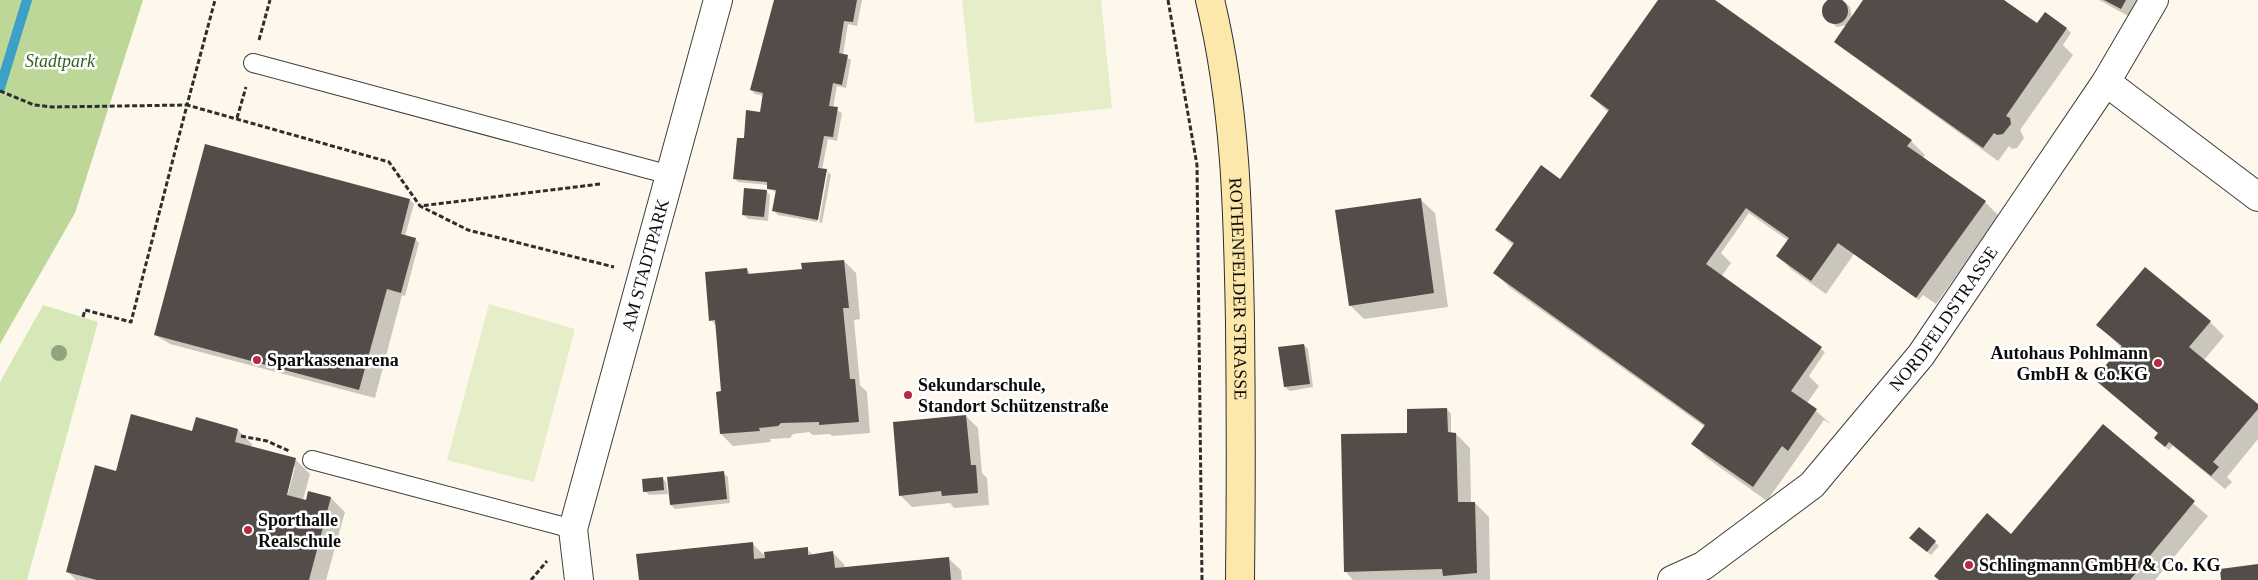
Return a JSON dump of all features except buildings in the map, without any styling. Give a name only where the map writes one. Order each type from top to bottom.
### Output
[{"type":"main road","name":"ROTHENFELDER STRASSE","points":[[1210,0],[1223,52],[1238,196],[1242,482],[1240,580]]},
{"type":"street","name":"AM STADTPARK","points":[[573,529],[718,0]]},
{"type":"street","name":"NORDFELDSTRASSE","points":[[1672,580],[1703,566],[1812,485],[1921,355],[2106,82],[2154,0]]},
{"type":"street","points":[[2106,82],[2258,197]]},
{"type":"street","points":[[573,529],[580,580]]},
{"type":"lane","points":[[253,63],[670,175]]},
{"type":"lane","points":[[312,460],[573,529]]},
{"type":"path","points":[[83,317],[85,310],[131,322],[215,0]]},
{"type":"path","points":[[237,118],[270,0]]},
{"type":"path","points":[[1168,0],[1197,165],[1202,580]]},
{"type":"path","points":[[0,91],[34,105],[53,107],[187,105],[237,118],[389,162],[420,206],[468,230],[644,275]]},
{"type":"path","points":[[420,206],[602,183]]},
{"type":"path","points":[[241,436],[267,441],[312,460]]},
{"type":"green space","name":"Stadtpark","points":[[0,0],[143,0],[75,213],[0,344]]},
{"type":"green space","points":[[962,0],[1101,0],[1112,108],[975,123]]},
{"type":"green space","points":[[489,304],[575,329],[534,482],[447,460]]},
{"type":"green space","points":[[43,305],[98,322],[27,580],[0,580],[0,382]]},
{"type":"waterway","points":[[0,88],[27,0]]},
{"type":"place","name":"Sparkassenarena","points":[[257,360]]},
{"type":"place","name":"Autohaus Pohlmann GmbH & Co.KG","points":[[2158,363]]},
{"type":"place","name":"Sekundarschule, Standort Schützenstraße","points":[[908,395]]},
{"type":"place","name":"Sporthalle Realschule","points":[[248,530]]},
{"type":"place","name":"Schlingmann GmbH & Co. KG","points":[[1969,565]]}]
